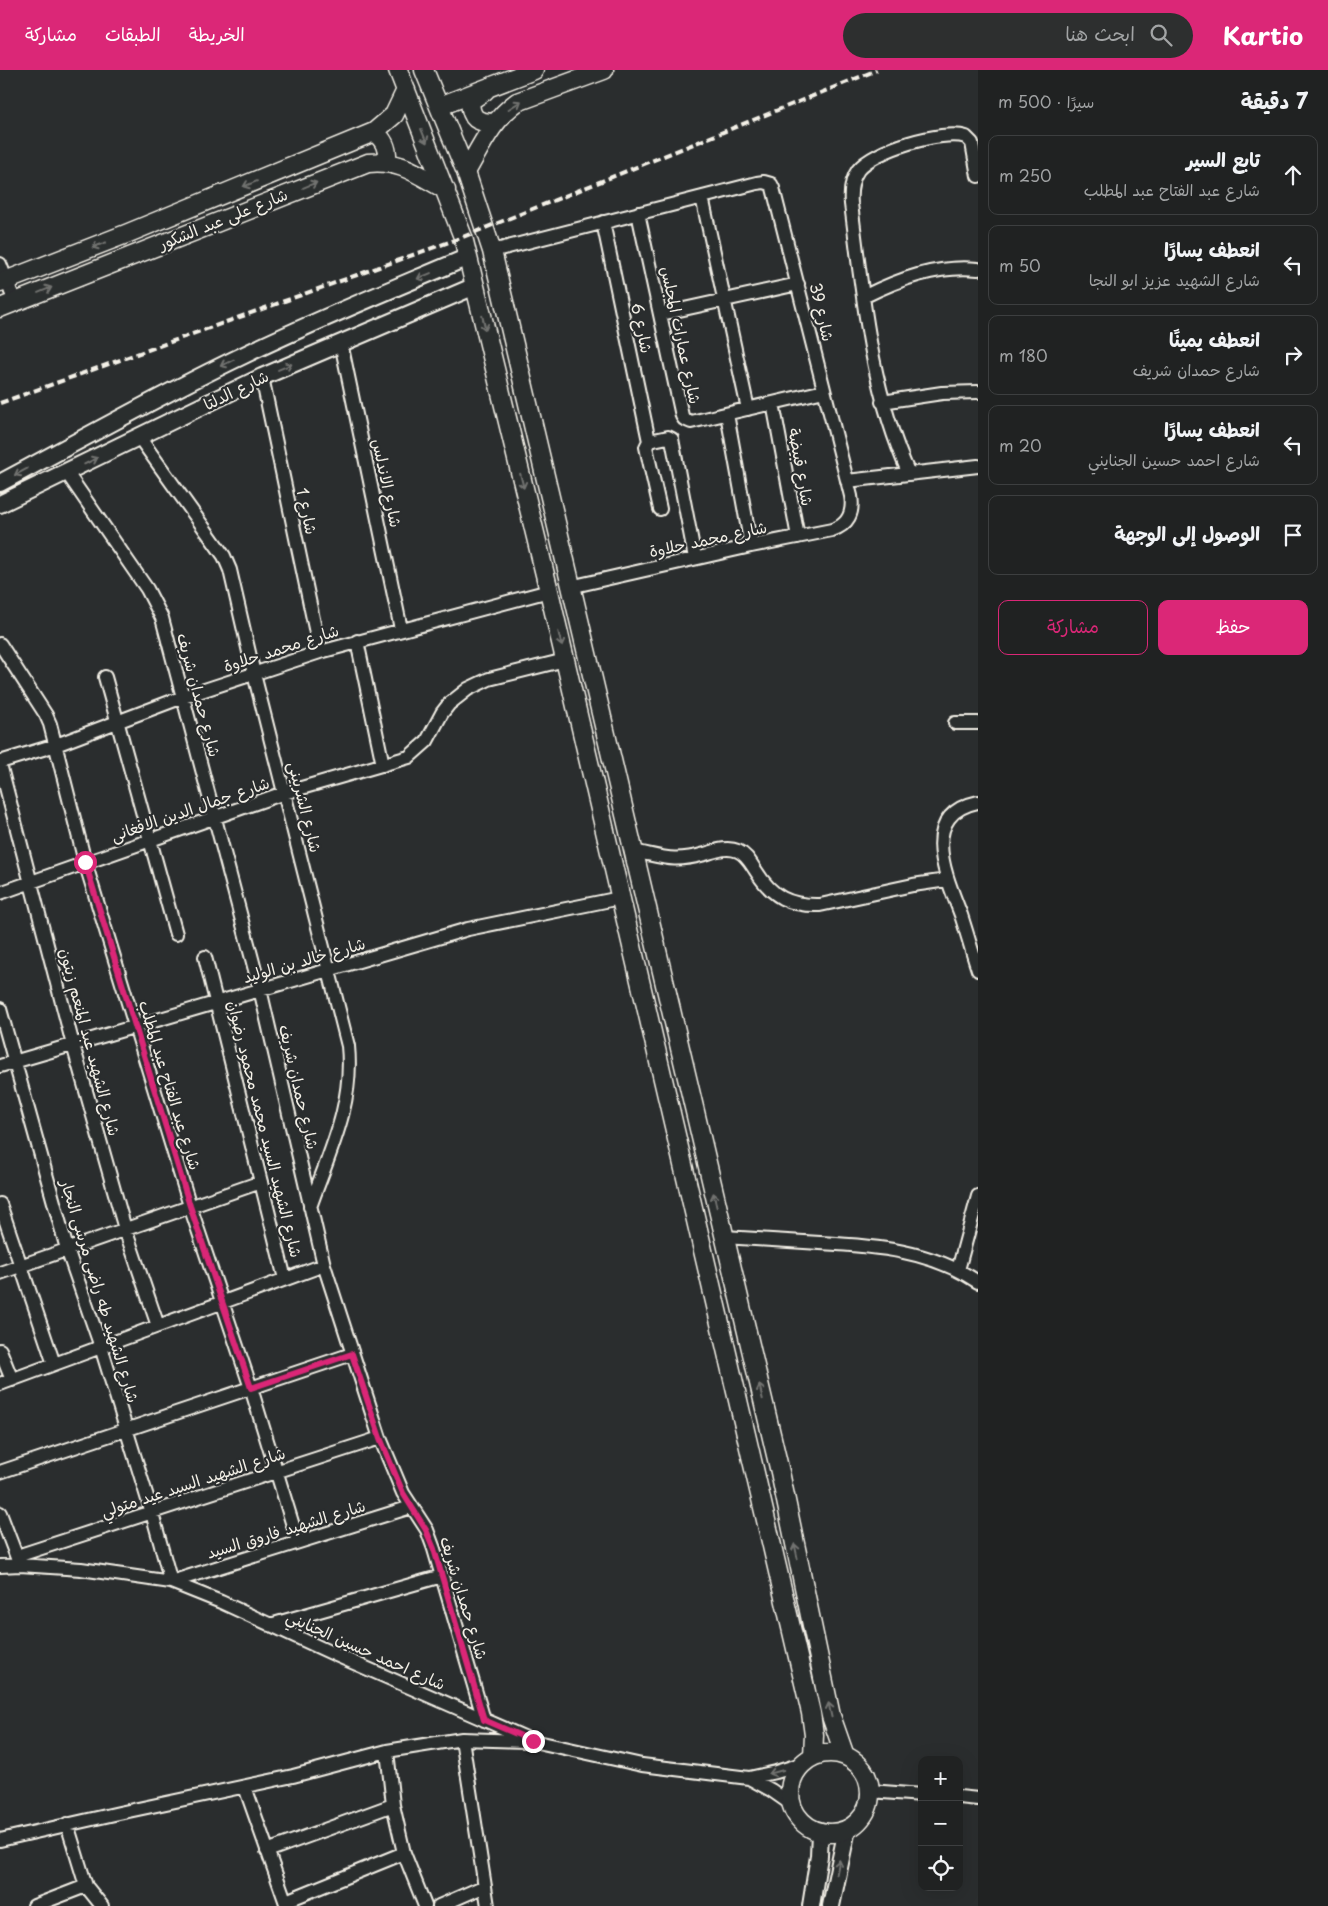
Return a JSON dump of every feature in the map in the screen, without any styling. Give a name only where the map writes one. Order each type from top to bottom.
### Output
[{"type":"main road","points":[[398,70],[464,237],[549,591],[811,1713],[814,1735],[808,1760]]},
{"type":"main road","points":[[424,70],[466,172],[492,251],[780,1472],[831,1716],[845,1756]]},
{"type":"main road","points":[[440,106],[534,70]]},
{"type":"main road","points":[[466,172],[494,123],[508,108],[517,102],[604,70]]},
{"type":"main road","points":[[494,123],[481,123],[474,118],[470,101],[478,94],[497,85]]},
{"type":"main road","name":"شارع على عبد الشكور","points":[[2,276],[126,234],[374,132],[394,115],[406,90]]},
{"type":"main road","points":[[374,132],[386,147],[387,162]]},
{"type":"main road","name":"شارع على عبد الشكور","points":[[8,305],[358,166],[387,162],[406,168],[446,190]]},
{"type":"main road","points":[[604,827],[626,821]]},
{"type":"main road","points":[[829,1753],[845,1756],[865,1773],[870,1791],[866,1809],[855,1824],[847,1829],[833,1833],[812,1829],[799,1819],[791,1804],[790,1787],[796,1770],[808,1760],[829,1753]]},
{"type":"street","points":[[909,474],[894,439],[882,402],[871,350],[850,196],[853,179],[862,166],[874,156],[904,144],[928,138],[959,135],[966,137],[972,143],[978,176]]},
{"type":"street","name":"شارع 39","points":[[702,197],[764,182],[771,184],[773,188],[847,482],[852,504],[849,518]]},
{"type":"street","points":[[492,251],[702,197],[748,409]]},
{"type":"street","name":"شارع عمارات المجلس","points":[[638,213],[684,419],[691,422],[824,391]]},
{"type":"street","name":"شارع 6","points":[[603,222],[649,442]]},
{"type":"street","name":"شارع الدلتا","points":[[0,483],[183,385],[300,329],[468,257]]},
{"type":"street","points":[[863,297],[915,275],[953,269],[978,269]]},
{"type":"street","points":[[2,276],[8,305]]},
{"type":"street","points":[[661,314],[798,284]]},
{"type":"street","name":"شارع الدلتا","points":[[0,504],[262,377],[475,286]]},
{"type":"street","points":[[367,300],[379,326]]},
{"type":"street","name":"شارع الاندلس","points":[[342,343],[401,629]]},
{"type":"street","name":"شارع 1","points":[[262,377],[320,652]]},
{"type":"street","points":[[882,402],[942,393],[978,392]]},
{"type":"street","name":"شارع قبيضة","points":[[773,403],[798,537]]},
{"type":"street","points":[[727,414],[751,546]]},
{"type":"street","name":"شارع الشربينى","points":[[139,437],[227,563],[232,577],[254,674],[348,1046],[349,1080],[344,1113],[310,1207]]},
{"type":"street","points":[[660,509],[646,447],[649,442],[668,437],[672,439],[695,558]]},
{"type":"street","points":[[43,460],[61,476]]},
{"type":"street","points":[[847,482],[978,466]]},
{"type":"street","name":"شارع حمدان شريف","points":[[61,476],[148,589],[167,634],[260,989],[324,1265],[380,1438],[403,1493],[426,1530],[442,1576],[484,1720]]},
{"type":"street","name":"شارع محمد حلاوة","points":[[570,587],[695,558],[839,528],[849,518]]},
{"type":"street","name":"شارع محمد حلاوة","points":[[0,762],[56,745],[183,697],[320,652],[549,591]]},
{"type":"street","points":[[357,641],[383,765]]},
{"type":"street","name":"شارع عبد الفتاح عبد المطلب","points":[[0,644],[46,715],[56,745],[85,862],[190,1206],[251,1388],[298,1542]]},
{"type":"street","name":"شارع جمال الدين الافغانى","points":[[0,892],[284,793],[409,757],[422,747],[442,713],[468,689],[490,679],[565,660]]},
{"type":"street","points":[[105,678],[176,934]]},
{"type":"street","points":[[955,723],[978,723]]},
{"type":"street","name":"شارع الشهيد عبد المنعم زيتون","points":[[0,751],[0,762],[29,882],[72,1045],[126,1228],[158,1326]]},
{"type":"street","points":[[978,802],[969,804],[955,813],[945,826],[941,842],[942,881],[964,924],[978,970]]},
{"type":"street","points":[[632,851],[668,860],[683,860],[723,849],[734,849],[744,854],[765,885],[774,893],[796,904],[820,905],[942,881]]},
{"type":"street","name":"شارع خالد بن الوليد","points":[[0,1066],[468,930],[620,898]]},
{"type":"street","name":"شارع الشهيد السيد محمد محمود رضوان","points":[[206,957],[285,1279]]},
{"type":"street","name":"شارع الشهيد طه راضى مرسى النجار","points":[[0,1009],[67,1249],[101,1347],[171,1582]]},
{"type":"street","points":[[0,1273],[261,1182]]},
{"type":"street","points":[[958,1270],[978,1196]]},
{"type":"street","points":[[0,1204],[54,1364]]},
{"type":"street","points":[[724,1237],[878,1246],[926,1257],[958,1270],[978,1282]]},
{"type":"street","points":[[0,1350],[6,1382],[324,1265]]},
{"type":"street","points":[[0,1472],[352,1354]]},
{"type":"street","name":"شارع الشهيد السيد عيد متولي","points":[[18,1561],[152,1513],[380,1438]]},
{"type":"street","name":"شارع الشهيد فاروق السيد","points":[[171,1582],[411,1507]]},
{"type":"street","points":[[0,1513],[18,1561]]},
{"type":"street","name":"شارع احمد حسين الجنايني","points":[[0,1566],[18,1561],[111,1572],[171,1582],[221,1602],[533,1741],[642,1765],[748,1778],[776,1772],[808,1760]]},
{"type":"street","points":[[270,1625],[442,1576]]},
{"type":"street","points":[[0,1840],[293,1776],[387,1751],[462,1739],[533,1741]]},
{"type":"street","points":[[462,1739],[488,1906]]},
{"type":"street","points":[[387,1751],[393,1805],[404,1853],[425,1906]]},
{"type":"street","name":"شارع احمد حسين الجنايني","points":[[748,1778],[771,1790],[791,1804]]},
{"type":"street","points":[[245,1787],[287,1904],[404,1853]]},
{"type":"street","points":[[870,1791],[918,1794]]},
{"type":"street","points":[[963,1797],[978,1799]]},
{"type":"street","points":[[267,1851],[393,1805]]},
{"type":"street","points":[[67,1824],[86,1886],[102,1906]]},
{"type":"street","points":[[832,1906],[847,1829]]},
{"type":"street","points":[[811,1906],[818,1869],[820,1832]]},
{"type":"street","points":[[34,1906],[86,1886]]},
{"type":"street","points":[[439,1906],[485,1886]]},
{"type":"railway","points":[[0,403],[463,237],[877,70]]},
{"type":"route","points":[[85,862],[190,1206],[251,1388],[352,1354],[380,1438],[403,1493],[426,1530],[434,1549],[484,1720],[533,1741]]}]
